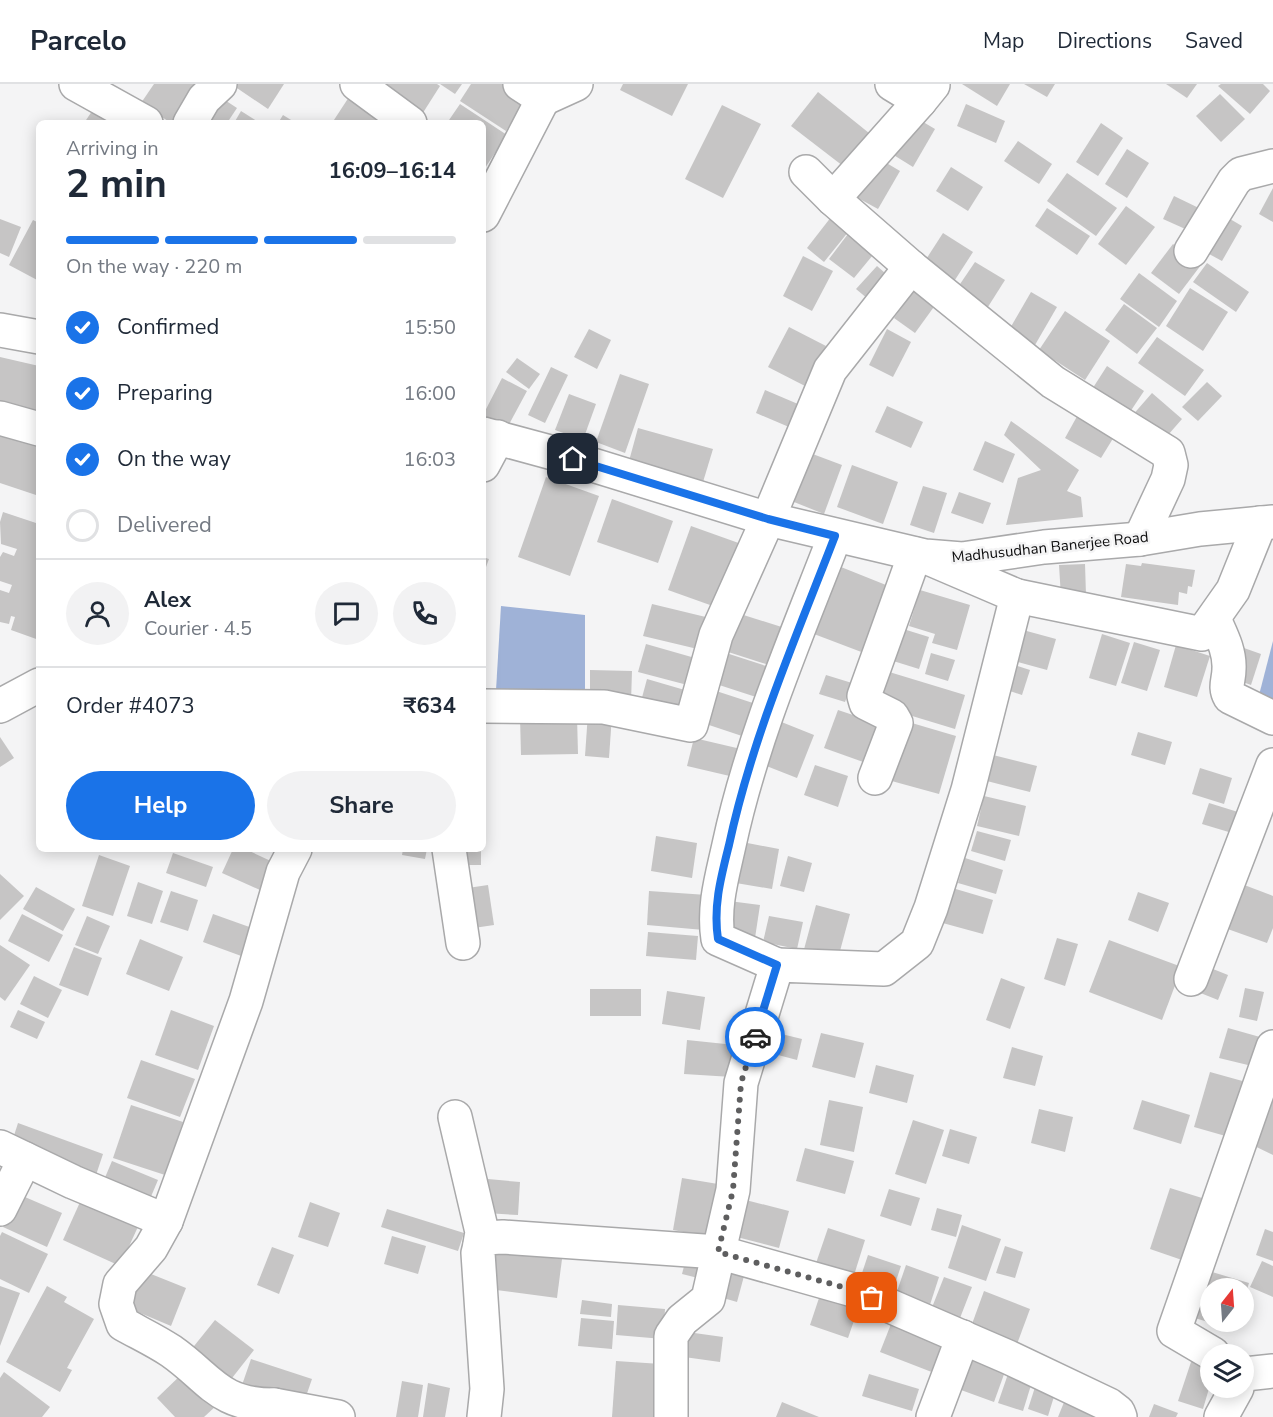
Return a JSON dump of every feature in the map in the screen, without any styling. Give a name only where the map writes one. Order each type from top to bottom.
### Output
[{"type":"street","points":[[76,84],[141,120]]},
{"type":"street","points":[[192,120],[204,99],[220,84]]},
{"type":"street","points":[[357,84],[406,120]]},
{"type":"street","points":[[488,193],[531,92],[576,84]]},
{"type":"street","points":[[833,199],[927,93],[892,84]]},
{"type":"street","points":[[1191,251],[1234,181],[1241,174],[1273,166]]},
{"type":"street","points":[[806,172],[833,199],[911,267],[1053,382],[1168,453],[1171,465],[1168,479],[1140,539]]},
{"type":"street","points":[[486,706],[604,707],[691,725],[717,635],[830,370],[911,267]]},
{"type":"street","points":[[0,330],[36,337]]},
{"type":"street","points":[[0,418],[36,428]]},
{"type":"street","points":[[486,452],[490,435]]},
{"type":"street","name":"Madhusudhan Banerjee Road","points":[[490,435],[768,519],[920,555],[962,559],[1044,547],[1140,539],[1200,529],[1267,523]]},
{"type":"street","points":[[875,778],[896,723],[892,716],[866,703],[864,696],[920,555],[1017,596],[1202,634],[1233,590],[1267,523]]},
{"type":"street","points":[[835,536],[754,749],[734,822],[717,898],[718,939],[777,965],[884,969],[916,943],[931,908],[968,790],[1017,596]]},
{"type":"street","points":[[1214,619],[1226,645],[1230,669],[1227,692],[1230,697],[1273,718]]},
{"type":"street","points":[[0,706],[36,687]]},
{"type":"street","points":[[1191,979],[1273,765]]},
{"type":"street","points":[[293,852],[283,872],[246,1001],[166,1221],[151,1248],[120,1284],[116,1304],[123,1324],[171,1351],[222,1395],[261,1411],[338,1417]]},
{"type":"street","points":[[449,852],[463,943]]},
{"type":"street","points":[[670,1417],[671,1336],[682,1320],[708,1299],[733,1190],[741,1083],[777,965]]},
{"type":"street","points":[[1200,1346],[1174,1331],[1273,1047]]},
{"type":"street","points":[[455,1117],[482,1232],[478,1253],[487,1389],[484,1417]]},
{"type":"street","points":[[0,1209],[13,1153],[166,1221]]},
{"type":"street","points":[[480,1244],[486,1238],[503,1237],[718,1252],[853,1290],[1008,1356],[1109,1405],[1118,1412],[1120,1417]]},
{"type":"street","points":[[933,1417],[963,1338]]},
{"type":"street","points":[[1221,1417],[1234,1398]]},
{"type":"water","points":[[501,606],[585,615],[585,705],[495,707]]},
{"type":"water","points":[[1273,641],[1273,706],[1258,699]]},
{"type":"building","points":[[154,84],[199,84],[182,120],[166,120],[141,103]]},
{"type":"building","points":[[231,84],[284,84],[268,109]]},
{"type":"building","points":[[367,84],[437,84],[440,86],[419,119]]},
{"type":"building","points":[[440,84],[462,84],[455,94]]},
{"type":"building","points":[[471,84],[507,84],[528,97],[506,131],[460,101]]},
{"type":"building","points":[[623,84],[688,84],[672,116],[620,90]]},
{"type":"building","points":[[962,84],[1010,84],[997,106]]},
{"type":"building","points":[[1024,84],[1055,84],[1047,97]]},
{"type":"building","points":[[1166,84],[1197,84],[1187,98]]},
{"type":"building","points":[[1221,84],[1263,84],[1270,91],[1250,114],[1218,86]]},
{"type":"building","points":[[818,92],[869,133],[843,166],[791,126]]},
{"type":"building","points":[[214,93],[237,108],[229,120],[196,120]]},
{"type":"building","points":[[1220,94],[1245,119],[1221,142],[1196,116]]},
{"type":"building","points":[[349,97],[378,116],[375,120],[334,120]]},
{"type":"building","points":[[99,101],[128,120],[86,120]]},
{"type":"building","points":[[460,104],[484,120],[449,120]]},
{"type":"building","points":[[966,104],[1005,121],[996,143],[957,126]]},
{"type":"building","points":[[722,105],[761,124],[723,198],[685,179]]},
{"type":"building","points":[[241,111],[255,120],[236,120]]},
{"type":"building","points":[[283,115],[291,120],[280,120]]},
{"type":"building","points":[[913,116],[935,129],[913,167],[892,154]]},
{"type":"building","points":[[486,121],[507,135],[486,166]]},
{"type":"building","points":[[1101,123],[1123,138],[1098,176],[1076,162]]},
{"type":"building","points":[[1018,141],[1052,164],[1039,184],[1004,161]]},
{"type":"building","points":[[1127,149],[1149,163],[1127,198],[1105,184]]},
{"type":"building","points":[[878,158],[900,171],[878,209],[856,197]]},
{"type":"building","points":[[951,167],[983,187],[968,211],[936,191]]},
{"type":"building","points":[[1067,173],[1117,208],[1096,236],[1047,201]]},
{"type":"building","points":[[1273,188],[1273,222],[1259,214]]},
{"type":"building","points":[[1174,196],[1203,210],[1192,232],[1163,219]]},
{"type":"building","points":[[1126,206],[1155,227],[1126,265],[1098,244]]},
{"type":"building","points":[[1047,208],[1090,236],[1077,255],[1035,226]]},
{"type":"building","points":[[835,212],[853,226],[824,262],[807,248]]},
{"type":"building","points":[[1218,212],[1242,226],[1222,261],[1198,248]]},
{"type":"building","points":[[0,219],[21,227],[9,257],[0,253]]},
{"type":"building","points":[[33,220],[36,222],[36,279],[9,265]]},
{"type":"building","points":[[851,230],[877,250],[854,278],[829,259]]},
{"type":"building","points":[[943,233],[973,252],[953,283],[923,264]]},
{"type":"building","points":[[1173,244],[1201,265],[1179,294],[1151,273]]},
{"type":"building","points":[[803,256],[833,271],[812,311],[783,296]]},
{"type":"building","points":[[975,262],[1005,280],[986,310],[956,290]]},
{"type":"building","points":[[1207,263],[1249,292],[1236,312],[1193,282]]},
{"type":"building","points":[[877,266],[894,281],[874,304],[856,289]]},
{"type":"building","points":[[1139,273],[1177,301],[1159,327],[1120,299]]},
{"type":"building","points":[[1190,288],[1228,312],[1203,351],[1166,326]]},
{"type":"building","points":[[915,289],[936,304],[915,333],[894,318]]},
{"type":"building","points":[[1031,292],[1057,307],[1035,345],[1009,330]]},
{"type":"building","points":[[1124,304],[1157,328],[1137,354],[1105,330]]},
{"type":"building","points":[[1065,311],[1110,341],[1085,380],[1039,350]]},
{"type":"building","points":[[789,327],[826,346],[805,386],[768,367]]},
{"type":"building","points":[[589,329],[611,340],[597,369],[574,357]]},
{"type":"building","points":[[887,329],[911,342],[893,377],[869,365]]},
{"type":"building","points":[[1157,337],[1204,370],[1185,396],[1138,363]]},
{"type":"building","points":[[0,357],[36,365],[36,421],[0,413]]},
{"type":"building","points":[[517,358],[540,374],[529,389],[506,372]]},
{"type":"building","points":[[1107,366],[1144,391],[1126,418],[1089,394]]},
{"type":"building","points":[[551,367],[568,375],[545,423],[528,415]]},
{"type":"building","points":[[620,374],[649,384],[625,453],[596,442]]},
{"type":"building","points":[[502,378],[527,391],[507,428],[486,417],[486,409]]},
{"type":"building","points":[[1207,382],[1222,396],[1198,421],[1182,407]]},
{"type":"building","points":[[765,390],[805,407],[796,430],[756,413]]},
{"type":"building","points":[[1152,393],[1182,419],[1161,443],[1131,417]]},
{"type":"building","points":[[569,394],[596,404],[583,440],[555,430]]},
{"type":"building","points":[[887,406],[923,422],[911,448],[875,432]]},
{"type":"building","points":[[1080,411],[1117,432],[1101,458],[1065,438]]},
{"type":"building","points":[[1011,421],[1079,470],[1067,491],[1081,497],[1083,517],[1006,525],[1018,478],[1041,470],[1004,435]]},
{"type":"building","points":[[0,426],[36,438],[36,495],[0,483]]},
{"type":"building","points":[[638,428],[713,449],[703,482],[629,461]]},
{"type":"building","points":[[985,441],[1015,454],[1003,483],[973,470]]},
{"type":"building","points":[[802,450],[842,465],[824,514],[784,498]]},
{"type":"building","points":[[852,465],[898,482],[883,524],[837,507]]},
{"type":"building","points":[[546,477],[599,496],[570,576],[518,557]]},
{"type":"building","points":[[923,486],[947,493],[934,533],[910,525]]},
{"type":"building","points":[[959,492],[991,503],[983,524],[951,513]]},
{"type":"building","points":[[612,499],[673,521],[658,563],[597,542]]},
{"type":"building","points":[[3,512],[36,523],[36,639],[11,630],[15,617],[11,616],[9,624],[0,622],[0,590],[9,593],[12,585],[0,581],[0,557],[3,552],[14,556],[17,549],[1,544],[0,522]]},
{"type":"building","points":[[691,526],[747,546],[724,610],[668,590]]},
{"type":"building","points":[[1142,563],[1195,570],[1192,587],[1188,586],[1187,594],[1179,592],[1178,605],[1121,597],[1126,564],[1141,566]]},
{"type":"building","points":[[1085,564],[1086,595],[1061,597],[1059,565]]},
{"type":"building","points":[[841,567],[891,587],[864,653],[814,634]]},
{"type":"building","points":[[920,590],[970,605],[957,650],[932,643],[935,634],[909,626]]},
{"type":"building","points":[[652,604],[714,619],[706,651],[643,636]]},
{"type":"building","points":[[734,612],[788,629],[775,667],[722,650]]},
{"type":"building","points":[[900,628],[929,637],[919,669],[890,660]]},
{"type":"building","points":[[1023,630],[1056,639],[1047,670],[1014,661]]},
{"type":"building","points":[[1102,634],[1130,643],[1116,686],[1089,678]]},
{"type":"building","points":[[1134,642],[1160,650],[1147,691],[1121,683]]},
{"type":"building","points":[[646,644],[702,660],[695,687],[638,672]]},
{"type":"building","points":[[1176,645],[1210,656],[1197,697],[1164,687]]},
{"type":"building","points":[[1244,648],[1261,654],[1251,685],[1234,679]]},
{"type":"building","points":[[723,652],[766,666],[756,697],[713,683]]},
{"type":"building","points":[[931,653],[955,660],[948,681],[925,674]]},
{"type":"building","points":[[1011,664],[1030,670],[1022,695],[1004,689]]},
{"type":"building","points":[[590,670],[632,671],[631,702],[590,701]]},
{"type":"building","points":[[886,671],[965,695],[955,729],[876,705]]},
{"type":"building","points":[[826,675],[852,683],[845,702],[819,694]]},
{"type":"building","points":[[647,679],[695,693],[687,719],[640,705]]},
{"type":"building","points":[[707,688],[756,704],[745,737],[697,721]]},
{"type":"building","points":[[838,710],[880,724],[866,763],[824,748]]},
{"type":"building","points":[[588,713],[612,715],[609,758],[585,756]]},
{"type":"building","points":[[577,716],[578,754],[521,755],[520,717]]},
{"type":"building","points":[[774,719],[814,735],[797,778],[756,762]]},
{"type":"building","points":[[905,721],[956,736],[939,794],[888,780]]},
{"type":"building","points":[[1138,732],[1172,742],[1165,765],[1131,755]]},
{"type":"building","points":[[0,737],[14,758],[0,767]]},
{"type":"building","points":[[694,738],[741,749],[734,777],[687,766]]},
{"type":"building","points":[[989,754],[1037,766],[1030,792],[983,780]]},
{"type":"building","points":[[815,765],[848,776],[838,807],[804,795]]},
{"type":"building","points":[[1200,768],[1232,778],[1224,804],[1192,794]]},
{"type":"building","points":[[984,796],[1026,806],[1019,836],[977,826]]},
{"type":"building","points":[[1209,803],[1238,812],[1232,833],[1202,824]]},
{"type":"building","points":[[977,831],[1011,840],[1005,861],[971,851]]},
{"type":"building","points":[[656,836],[697,843],[692,878],[651,871]]},
{"type":"building","points":[[737,841],[779,849],[772,889],[730,882]]},
{"type":"building","points":[[232,852],[251,852],[273,862],[260,890],[222,873]]},
{"type":"building","points":[[402,852],[426,852],[425,859],[402,855]]},
{"type":"building","points":[[456,852],[481,852],[481,865],[456,865]]},
{"type":"building","points":[[173,853],[213,867],[206,887],[166,873]]},
{"type":"building","points":[[99,855],[130,866],[113,916],[82,906]]},
{"type":"building","points":[[788,856],[812,863],[804,892],[780,886]]},
{"type":"building","points":[[965,858],[1003,870],[996,894],[958,883]]},
{"type":"building","points":[[0,874],[24,896],[0,920]]},
{"type":"building","points":[[138,882],[163,891],[152,924],[127,916]]},
{"type":"building","points":[[1239,883],[1273,896],[1273,928],[1267,943],[1222,927]]},
{"type":"building","points":[[488,885],[494,925],[467,929],[461,889]]},
{"type":"building","points":[[36,887],[75,909],[63,931],[23,909]]},
{"type":"building","points":[[949,887],[993,900],[983,934],[939,922]]},
{"type":"building","points":[[171,891],[198,900],[188,931],[160,922]]},
{"type":"building","points":[[649,891],[707,895],[704,930],[647,925]]},
{"type":"building","points":[[1138,892],[1169,903],[1158,932],[1128,920]]},
{"type":"building","points":[[729,901],[760,905],[755,938],[724,933]]},
{"type":"building","points":[[816,905],[850,914],[837,962],[803,953]]},
{"type":"building","points":[[22,914],[63,935],[49,962],[8,941]]},
{"type":"building","points":[[213,914],[255,929],[244,957],[203,942]]},
{"type":"building","points":[[87,916],[110,926],[98,954],[75,945]]},
{"type":"building","points":[[769,916],[803,922],[797,949],[763,942]]},
{"type":"building","points":[[648,932],[698,936],[696,960],[646,956]]},
{"type":"building","points":[[1057,938],[1078,944],[1065,986],[1044,979]]},
{"type":"building","points":[[140,939],[183,957],[169,991],[126,974]]},
{"type":"building","points":[[1109,940],[1182,967],[1162,1020],[1089,992]]},
{"type":"building","points":[[0,945],[30,965],[5,1001],[0,997]]},
{"type":"building","points":[[74,947],[102,958],[88,996],[59,985]]},
{"type":"building","points":[[1208,967],[1228,975],[1218,1000],[1198,992]]},
{"type":"building","points":[[34,976],[62,990],[48,1018],[20,1004]]},
{"type":"building","points":[[1001,978],[1025,987],[1010,1029],[986,1020]]},
{"type":"building","points":[[1245,988],[1264,992],[1257,1021],[1239,1017]]},
{"type":"building","points":[[590,989],[641,989],[641,1016],[590,1016]]},
{"type":"building","points":[[667,991],[705,997],[700,1030],[662,1024]]},
{"type":"building","points":[[18,1010],[45,1022],[37,1039],[10,1027]]},
{"type":"building","points":[[171,1010],[214,1026],[198,1070],[155,1055]]},
{"type":"building","points":[[1228,1028],[1260,1037],[1252,1066],[1219,1058]]},
{"type":"building","points":[[765,1030],[802,1039],[797,1060],[759,1050]]},
{"type":"building","points":[[821,1033],[864,1043],[855,1078],[812,1067]]},
{"type":"building","points":[[687,1040],[735,1045],[732,1077],[684,1074]]},
{"type":"building","points":[[1012,1047],[1043,1056],[1035,1086],[1003,1078]]},
{"type":"building","points":[[141,1060],[195,1079],[180,1117],[127,1098]]},
{"type":"building","points":[[876,1065],[914,1075],[907,1103],[869,1093]]},
{"type":"building","points":[[1210,1072],[1246,1082],[1229,1137],[1194,1127]]},
{"type":"building","points":[[1273,1086],[1273,1155],[1242,1140]]},
{"type":"building","points":[[829,1100],[863,1107],[854,1152],[820,1145]]},
{"type":"building","points":[[1142,1100],[1190,1115],[1181,1144],[1133,1129]]},
{"type":"building","points":[[131,1105],[183,1122],[165,1175],[113,1158]]},
{"type":"building","points":[[1039,1109],[1073,1117],[1065,1152],[1031,1143]]},
{"type":"building","points":[[913,1120],[944,1130],[926,1184],[895,1174]]},
{"type":"building","points":[[18,1123],[103,1154],[96,1175],[11,1145]]},
{"type":"building","points":[[950,1129],[977,1137],[969,1164],[942,1156]]},
{"type":"building","points":[[805,1148],[854,1161],[845,1194],[796,1181]]},
{"type":"building","points":[[112,1161],[158,1180],[147,1206],[101,1187]]},
{"type":"building","points":[[682,1178],[724,1185],[715,1238],[673,1230]]},
{"type":"building","points":[[488,1179],[520,1182],[518,1215],[485,1213]]},
{"type":"building","points":[[1170,1188],[1202,1198],[1182,1260],[1150,1249]]},
{"type":"building","points":[[889,1189],[920,1198],[911,1226],[880,1216]]},
{"type":"building","points":[[85,1191],[142,1218],[120,1266],[63,1240]]},
{"type":"building","points":[[18,1194],[62,1213],[47,1247],[3,1227]]},
{"type":"building","points":[[738,1198],[789,1211],[779,1248],[729,1235]]},
{"type":"building","points":[[310,1202],[340,1213],[328,1247],[298,1237]]},
{"type":"building","points":[[937,1208],[962,1215],[956,1237],[931,1230]]},
{"type":"building","points":[[387,1209],[464,1233],[458,1251],[381,1227]]},
{"type":"building","points":[[962,1225],[1001,1239],[986,1281],[948,1268]]},
{"type":"building","points":[[828,1228],[865,1240],[851,1285],[813,1272]]},
{"type":"building","points":[[1265,1229],[1273,1232],[1273,1261],[1256,1255]]},
{"type":"building","points":[[2,1232],[48,1254],[29,1293],[0,1279],[0,1236]]},
{"type":"building","points":[[392,1236],[426,1246],[418,1274],[384,1264]]},
{"type":"building","points":[[1005,1246],[1023,1252],[1015,1278],[996,1273]]},
{"type":"building","points":[[272,1247],[294,1255],[279,1294],[257,1285]]},
{"type":"building","points":[[493,1250],[562,1259],[557,1298],[488,1289]]},
{"type":"building","points":[[687,1255],[714,1263],[710,1281],[682,1274]]},
{"type":"building","points":[[868,1255],[901,1266],[891,1296],[858,1285]]},
{"type":"building","points":[[722,1259],[747,1265],[737,1302],[713,1295]]},
{"type":"building","points":[[1262,1261],[1273,1266],[1273,1297],[1254,1289],[1254,1278]]},
{"type":"building","points":[[906,1265],[939,1277],[927,1314],[893,1303]]},
{"type":"building","points":[[1202,1269],[1232,1278],[1200,1278],[1200,1320],[1188,1316]]},
{"type":"building","points":[[141,1270],[186,1288],[171,1326],[126,1307]]},
{"type":"building","points":[[944,1277],[972,1287],[955,1331],[927,1320]]},
{"type":"building","points":[[0,1286],[20,1293],[0,1346]]},
{"type":"building","points":[[47,1286],[67,1297],[64,1302],[94,1319],[67,1368],[72,1370],[60,1392],[6,1362]]},
{"type":"building","points":[[984,1291],[1030,1309],[1014,1352],[968,1335]]},
{"type":"building","points":[[820,1295],[858,1309],[848,1338],[810,1325]]},
{"type":"building","points":[[582,1300],[612,1304],[611,1317],[580,1314]]},
{"type":"building","points":[[618,1305],[665,1309],[663,1339],[616,1335]]},
{"type":"building","points":[[581,1318],[614,1321],[612,1349],[578,1346]]},
{"type":"building","points":[[215,1320],[254,1350],[225,1387],[186,1356]]},
{"type":"building","points":[[891,1324],[953,1348],[942,1376],[880,1352]]},
{"type":"building","points":[[680,1331],[723,1337],[720,1362],[677,1356]]},
{"type":"building","points":[[963,1350],[1007,1366],[994,1402],[950,1386]]},
{"type":"building","points":[[1193,1356],[1200,1358],[1200,1398],[1206,1398],[1203,1409],[1178,1401]]},
{"type":"building","points":[[251,1359],[312,1379],[303,1405],[242,1385]]},
{"type":"building","points":[[616,1361],[661,1364],[658,1417],[612,1417]]},
{"type":"building","points":[[185,1371],[217,1405],[204,1417],[175,1417],[157,1398]]},
{"type":"building","points":[[4,1372],[50,1407],[42,1417],[0,1417],[0,1378]]},
{"type":"building","points":[[869,1374],[919,1389],[912,1411],[862,1396]]},
{"type":"building","points":[[1008,1374],[1032,1382],[1023,1411],[998,1403]]},
{"type":"building","points":[[402,1381],[423,1385],[418,1417],[396,1417]]},
{"type":"building","points":[[428,1383],[450,1388],[445,1417],[423,1417]]},
{"type":"building","points":[[1036,1384],[1056,1390],[1048,1416],[1028,1409]]},
{"type":"building","points":[[1067,1395],[1097,1407],[1094,1417],[1058,1417]]},
{"type":"building","points":[[782,1402],[819,1417],[776,1417]]},
{"type":"building","points":[[1154,1404],[1178,1413],[1176,1417],[1149,1417]]},
{"type":"way so far","points":[[755,1037],[741,1083],[733,1190],[718,1252],[853,1290],[872,1298]]},
{"type":"route","points":[[573,459],[768,519],[835,536],[754,749],[734,822],[717,898],[718,939],[777,965],[755,1037]]}]
